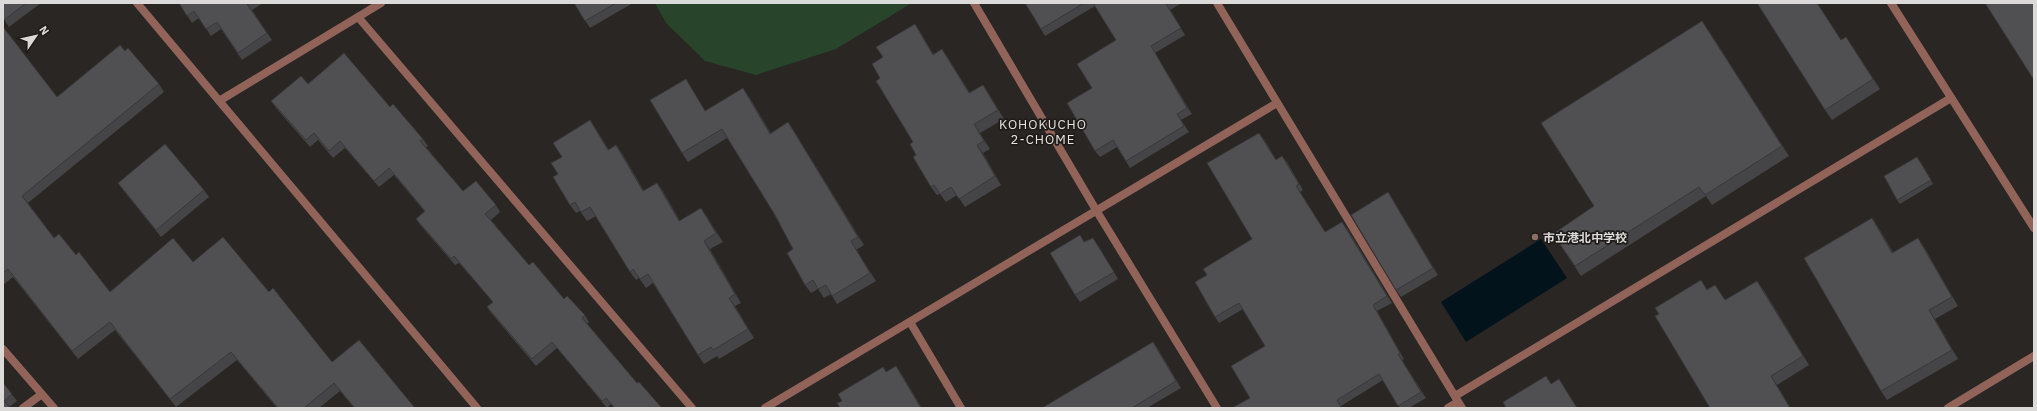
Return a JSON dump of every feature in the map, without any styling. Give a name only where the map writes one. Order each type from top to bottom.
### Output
[{"type":"street","points":[[136,3],[477,408]]},
{"type":"street","points":[[219,101],[381,3]]},
{"type":"street","points":[[974,3],[1096,210],[1217,408]]},
{"type":"street","points":[[1217,3],[1458,402]]},
{"type":"street","points":[[1891,3],[2034,228]]},
{"type":"street","points":[[358,17],[692,408]]},
{"type":"street","points":[[1448,408],[1951,98]]},
{"type":"street","points":[[765,408],[1278,103]]},
{"type":"street","points":[[910,322],[961,408]]},
{"type":"street","points":[[3,348],[54,408]]},
{"type":"street","points":[[1948,408],[2034,356]]},
{"type":"street","points":[[23,408],[42,394]]},
{"type":"green space","points":[[655,3],[912,3],[836,49],[756,75],[705,61],[666,23]]},
{"type":"water","points":[[1541,239],[1567,278],[1466,342],[1441,302]]},
{"type":"building","points":[[3,3],[26,3],[4,20]]},
{"type":"building","points":[[179,3],[248,3],[247,4],[267,33],[238,53],[217,22],[206,29],[194,11],[187,16]]},
{"type":"building","points":[[574,3],[616,3],[585,21]]},
{"type":"building","points":[[1025,3],[1084,3],[1041,29]]},
{"type":"building","points":[[1093,3],[1167,3],[1166,4],[1181,28],[1151,46],[1187,108],[1177,114],[1184,126],[1126,161],[1113,140],[1095,151],[1067,103],[1092,88],[1077,64],[1116,40]]},
{"type":"building","points":[[1757,3],[1817,3],[1841,40],[1846,37],[1873,79],[1825,110]]},
{"type":"building","points":[[1985,3],[2034,3],[2034,80]]},
{"type":"building","points":[[1702,21],[1782,146],[1705,195],[1699,187],[1575,266],[1553,234],[1594,206],[1541,123]]},
{"type":"building","points":[[915,24],[933,55],[942,49],[969,93],[983,85],[998,110],[974,124],[984,141],[977,145],[995,176],[959,199],[951,187],[940,194],[934,185],[931,187],[913,157],[916,155],[910,144],[913,142],[876,81],[880,78],[872,64],[883,57],[876,47]]},
{"type":"building","points":[[4,28],[57,97],[120,45],[125,51],[128,48],[159,84],[22,196],[54,238],[59,234],[76,255],[79,252],[110,292],[173,238],[193,262],[223,237],[269,292],[273,288],[332,362],[359,340],[415,408],[355,408],[334,383],[304,408],[278,408],[231,352],[170,399],[110,322],[72,351],[8,269],[3,273]]},
{"type":"building","points":[[344,53],[390,107],[393,104],[423,139],[420,141],[463,191],[476,181],[496,205],[485,214],[529,265],[533,262],[564,299],[567,296],[585,315],[582,318],[637,383],[639,382],[662,408],[615,408],[606,398],[602,401],[552,342],[532,359],[487,307],[493,302],[454,256],[451,259],[416,219],[425,211],[389,168],[374,181],[340,141],[329,151],[314,133],[306,140],[271,101],[301,76],[308,84]]},
{"type":"building","points":[[686,79],[705,111],[743,88],[770,134],[788,122],[858,237],[851,241],[870,273],[832,296],[826,285],[818,289],[813,280],[805,285],[787,253],[793,249],[775,215],[722,129],[682,153],[650,100]]},
{"type":"building","points":[[590,120],[608,150],[616,145],[643,191],[657,183],[679,221],[701,208],[716,233],[704,241],[735,294],[729,298],[748,329],[713,350],[711,347],[698,355],[648,274],[640,279],[633,269],[630,272],[590,207],[581,212],[575,202],[570,205],[553,177],[558,174],[551,163],[562,157],[553,143]]},
{"type":"building","points":[[1259,133],[1276,160],[1282,156],[1299,184],[1296,186],[1325,232],[1342,222],[1387,296],[1373,305],[1400,353],[1398,354],[1421,392],[1398,406],[1379,374],[1337,400],[1341,408],[1232,408],[1250,398],[1231,366],[1265,346],[1239,303],[1215,317],[1195,282],[1207,275],[1203,269],[1252,239],[1207,163]]},
{"type":"building","points":[[165,144],[204,190],[156,230],[118,183]]},
{"type":"building","points":[[1917,157],[1931,180],[1897,200],[1884,176]]},
{"type":"building","points":[[1388,192],[1433,268],[1396,290],[1351,215]]},
{"type":"building","points":[[1872,218],[1892,253],[1918,238],[1952,297],[1929,310],[1952,350],[1881,391],[1804,258]]},
{"type":"building","points":[[1080,235],[1084,242],[1093,238],[1114,272],[1075,295],[1050,253]]},
{"type":"building","points":[[1701,280],[1707,290],[1715,285],[1725,300],[1757,281],[1803,356],[1771,376],[1790,408],[1710,408],[1655,316],[1659,314],[1655,308]]},
{"type":"building","points":[[1153,342],[1176,381],[1132,408],[1042,408]]},
{"type":"building","points":[[896,366],[921,408],[840,408],[837,403],[842,401],[838,394],[883,367],[886,372]]},
{"type":"building","points":[[1546,376],[1551,384],[1559,379],[1577,408],[1506,408],[1503,402]]},
{"type":"building","points":[[3,383],[12,394],[4,401],[10,408],[3,408]]},
{"type":"place","name":"市立港北中学校","points":[[1535,237]]},
{"type":"district","name":"KOHOKUCHO 2-CHOME","points":[[1043,132]]}]
